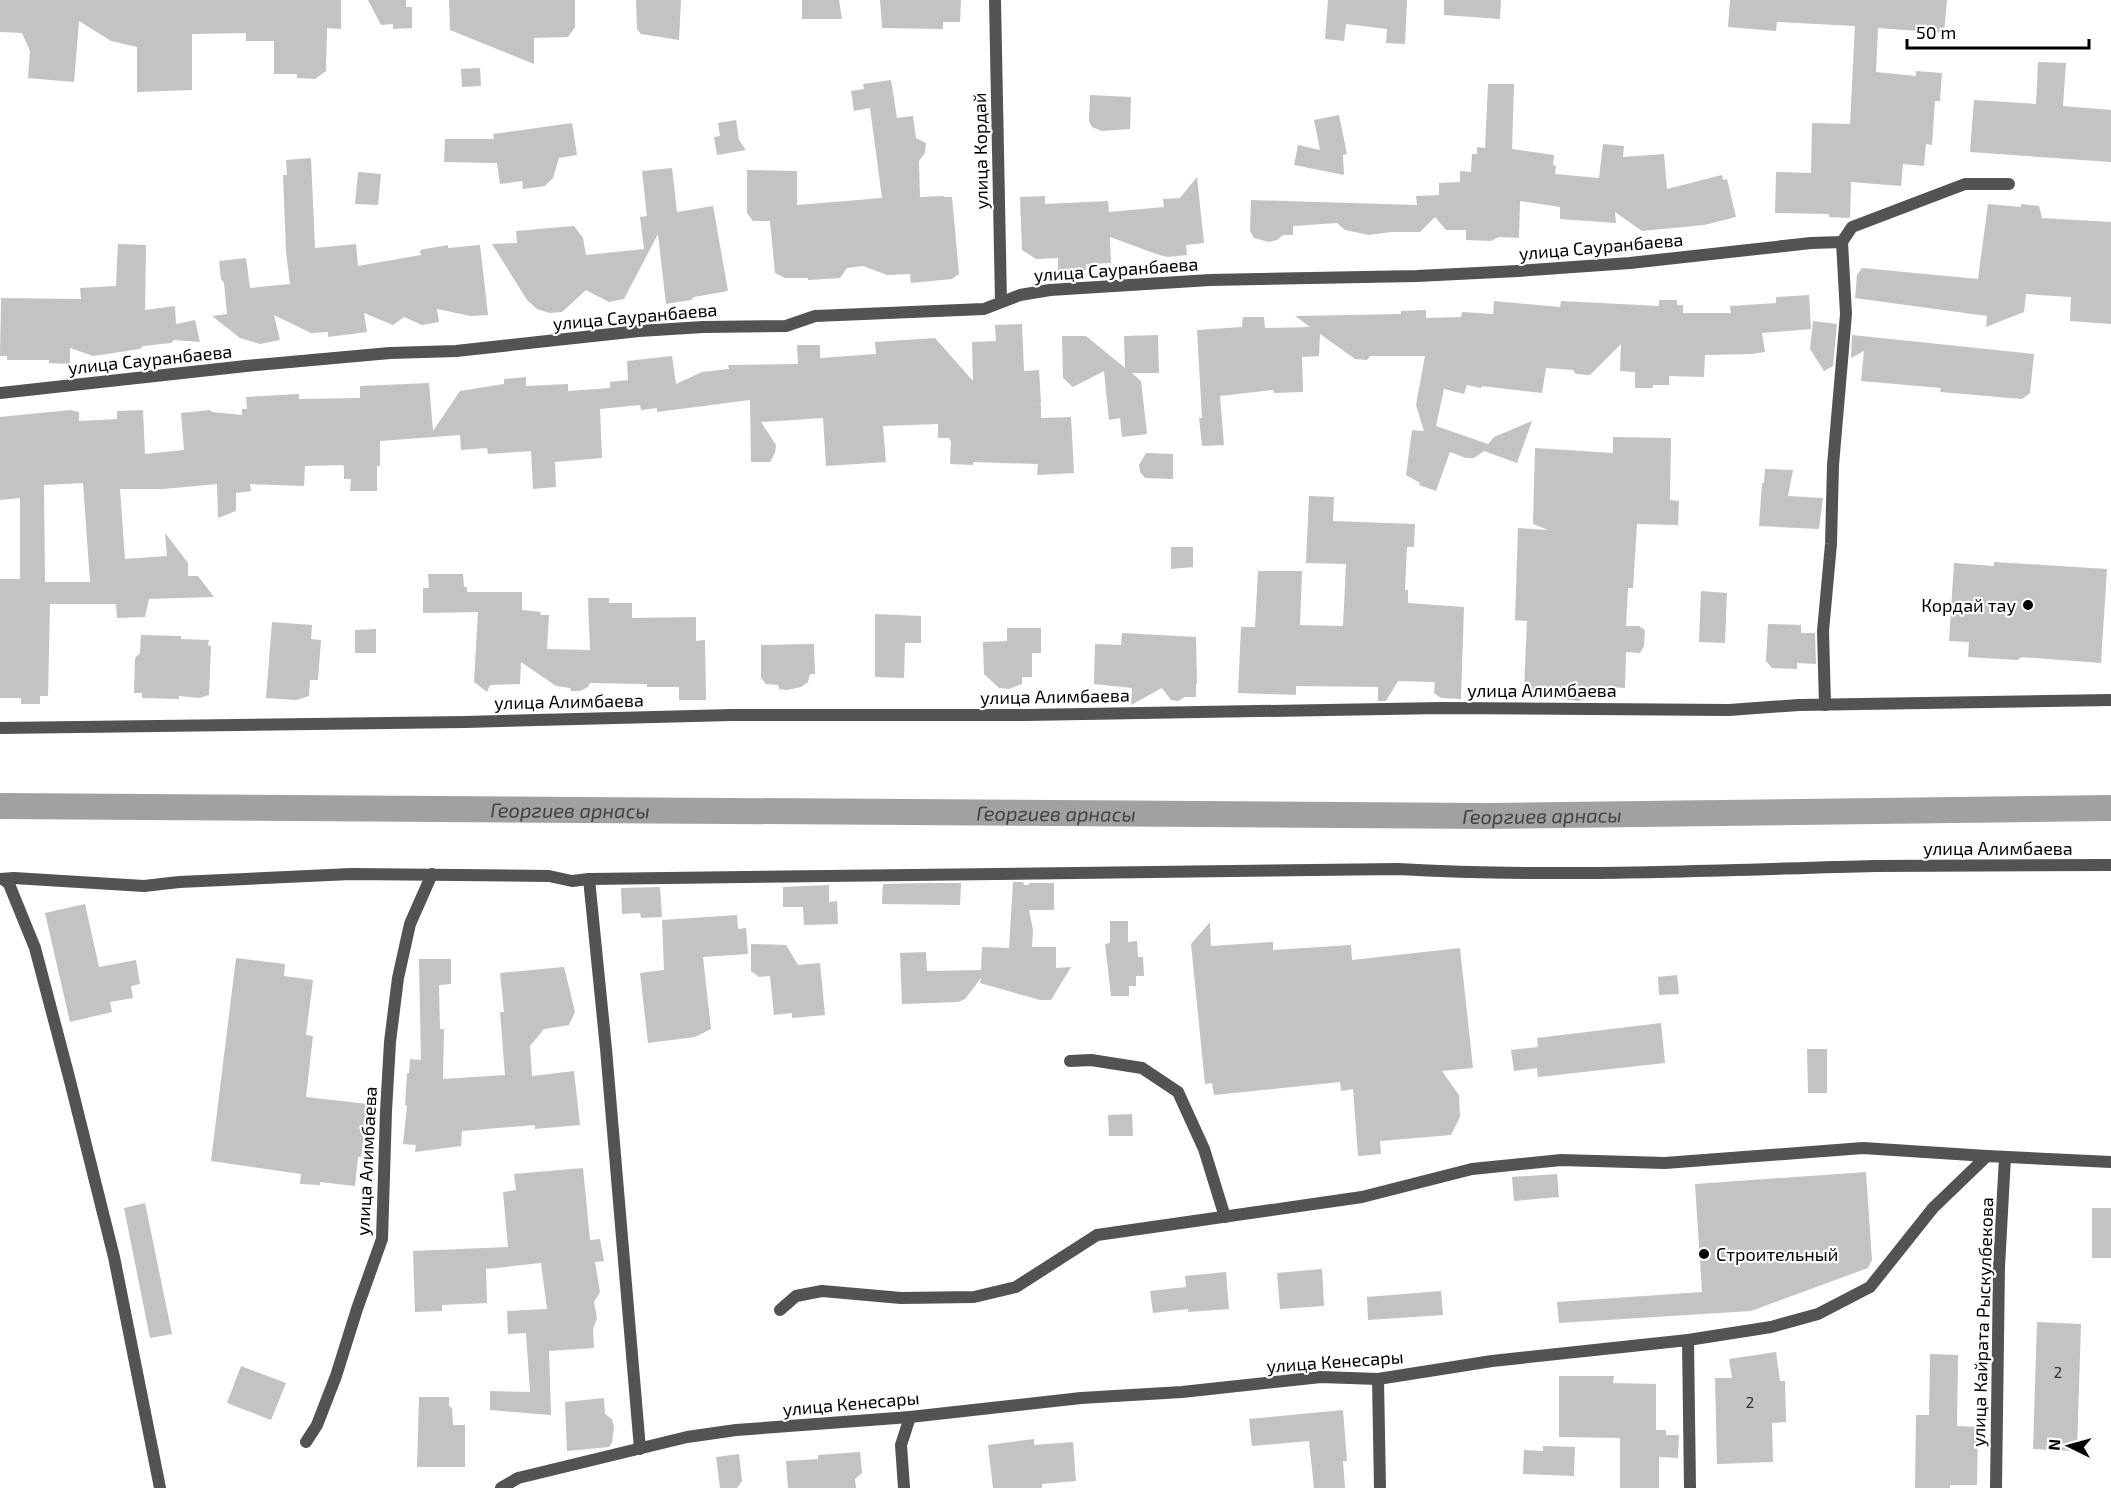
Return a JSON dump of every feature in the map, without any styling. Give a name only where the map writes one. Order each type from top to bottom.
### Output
[{"type":"street","name":"улица Кордай","points":[[995,0],[1001,302]]},
{"type":"street","points":[[1825,705],[1823,631],[1831,544],[1833,465],[1845,314],[1842,242],[1852,227],[1965,184],[2009,184]]},
{"type":"street","name":"улица Сауранбаева","points":[[0,393],[246,366],[390,353],[456,351],[639,331],[703,327],[786,326],[815,316],[984,309],[1020,295],[1050,290],[1210,280],[1417,276],[1518,271],[1630,263],[1811,243],[1842,242]]},
{"type":"street","name":"улица Алимбаева","points":[[0,728],[453,722],[732,715],[1026,715],[1442,708],[1728,710],[1799,705],[2111,700]]},
{"type":"street","name":"улица Алимбаева","points":[[2,879],[144,886],[179,882],[351,874],[549,876],[572,881],[1398,869],[1476,873],[1586,874],[1875,866],[2111,865]]},
{"type":"street","name":"улица Алимбаева","points":[[306,1442],[317,1425],[336,1376],[382,1239],[386,1100],[398,978],[410,924],[432,874]]},
{"type":"street","points":[[2,879],[9,884],[35,948],[69,1077],[114,1257],[160,1488]]},
{"type":"street","points":[[589,879],[640,1449]]},
{"type":"street","points":[[1070,1061],[1091,1060],[1142,1068],[1178,1092],[1204,1149],[1225,1217]]},
{"type":"street","points":[[780,1310],[796,1296],[822,1291],[901,1298],[974,1297],[1016,1287],[1097,1235],[1362,1197],[1472,1169],[1561,1160],[1665,1163],[1863,1148],[2005,1158],[2111,1162]]},
{"type":"street","name":"улица Кенесары","points":[[501,1488],[518,1478],[687,1437],[735,1430],[910,1417],[1081,1398],[1182,1392],[1321,1377],[1378,1379],[1492,1361],[1688,1340],[1771,1327],[1818,1314],[1870,1287],[1933,1208],[1987,1156]]},
{"type":"street","name":"улица Кайрата Рыскулбекова","points":[[1996,1488],[2000,1267],[2005,1158]]},
{"type":"street","points":[[1688,1340],[1690,1488]]},
{"type":"street","points":[[1378,1379],[1380,1488]]},
{"type":"street","points":[[904,1488],[901,1445],[910,1417]]},
{"type":"building","points":[[0,0],[341,0],[341,29],[327,28],[326,71],[315,79],[297,78],[297,74],[274,74],[274,41],[246,41],[246,33],[192,34],[192,90],[137,92],[137,47],[111,41],[79,21],[74,82],[28,78],[30,51],[22,33],[0,32]]},
{"type":"building","points":[[368,0],[406,0],[406,7],[412,7],[412,28],[393,29],[393,24],[381,25]]},
{"type":"building","points":[[449,0],[575,0],[575,27],[568,37],[534,38],[534,64],[450,30]]},
{"type":"building","points":[[636,0],[681,0],[679,40],[641,34],[637,29]]},
{"type":"building","points":[[802,0],[839,0],[842,19],[802,19]]},
{"type":"building","points":[[880,0],[961,0],[960,22],[943,22],[943,29],[882,28]]},
{"type":"building","points":[[1328,0],[1407,0],[1405,44],[1386,43],[1387,29],[1346,24],[1344,41],[1325,39]]},
{"type":"building","points":[[1444,0],[1501,0],[1500,19],[1444,15]]},
{"type":"building","points":[[1730,0],[1947,0],[1944,33],[1878,28],[1876,72],[1916,76],[1916,71],[1942,73],[1940,101],[1935,101],[1932,145],[1926,144],[1924,166],[1903,164],[1901,186],[1851,182],[1850,218],[1829,217],[1829,214],[1775,213],[1776,172],[1811,173],[1812,123],[1850,124],[1855,26],[1777,22],[1776,31],[1728,27]]},
{"type":"building","points":[[2038,62],[2066,63],[2063,106],[2111,110],[2111,162],[1970,152],[1974,100],[2036,104]]},
{"type":"building","points":[[480,68],[481,86],[462,87],[461,69]]},
{"type":"building","points":[[891,80],[897,118],[913,116],[916,138],[926,143],[925,153],[919,161],[920,197],[952,197],[959,274],[952,279],[911,283],[910,274],[887,275],[863,266],[847,268],[840,278],[808,280],[808,278],[785,278],[775,273],[770,221],[753,221],[747,213],[747,170],[797,171],[797,205],[882,198],[870,108],[854,111],[851,91],[864,89],[863,84]]},
{"type":"building","points":[[1488,84],[1514,84],[1512,149],[1554,155],[1555,174],[1599,178],[1603,144],[1624,146],[1623,157],[1664,154],[1667,189],[1722,175],[1723,180],[1727,179],[1736,217],[1704,225],[1642,231],[1615,212],[1616,223],[1560,219],[1560,207],[1520,201],[1519,238],[1499,237],[1491,241],[1466,240],[1466,230],[1446,230],[1435,217],[1420,232],[1369,235],[1345,230],[1337,223],[1293,226],[1293,235],[1283,235],[1269,242],[1254,238],[1250,231],[1251,200],[1417,205],[1416,196],[1439,195],[1439,183],[1460,182],[1460,171],[1471,172],[1472,154],[1477,154],[1477,147],[1485,148]]},
{"type":"building","points":[[1090,95],[1131,97],[1130,129],[1102,131],[1092,127],[1089,121]]},
{"type":"building","points":[[1339,115],[1347,154],[1343,155],[1344,175],[1294,165],[1298,145],[1320,150],[1314,120]]},
{"type":"building","points":[[736,120],[739,140],[746,150],[717,155],[714,137],[720,136],[718,123]]},
{"type":"building","points":[[572,123],[577,155],[559,158],[553,178],[545,186],[523,189],[522,181],[500,184],[497,163],[444,162],[445,139],[494,139],[493,134]]},
{"type":"building","points":[[311,158],[315,248],[356,244],[358,266],[421,255],[420,250],[448,245],[448,248],[480,245],[488,315],[471,316],[437,309],[439,322],[422,325],[404,317],[393,325],[364,313],[367,332],[328,337],[328,332],[311,333],[274,315],[280,340],[260,344],[240,338],[212,316],[227,314],[219,261],[246,258],[250,288],[290,284],[286,251],[283,175],[287,175],[286,160]]},
{"type":"building","points":[[672,168],[677,212],[713,206],[728,291],[666,304],[658,234],[624,299],[609,302],[586,290],[562,312],[549,313],[537,309],[527,300],[492,244],[517,243],[516,231],[574,226],[583,238],[586,255],[644,249],[640,217],[647,216],[642,171]]},
{"type":"building","points":[[358,172],[381,174],[378,205],[355,204]]},
{"type":"building","points":[[1197,177],[1204,243],[1186,245],[1187,255],[1168,257],[1159,255],[1110,237],[1111,263],[1086,264],[1086,270],[1058,271],[1058,258],[1036,259],[1022,250],[1020,197],[1045,196],[1045,204],[1108,201],[1109,212],[1164,207],[1163,199],[1180,198]]},
{"type":"building","points":[[1988,204],[2039,206],[2042,218],[2111,222],[2111,324],[2070,321],[2071,297],[2026,294],[2024,312],[1986,327],[1987,316],[1855,298],[1857,275],[1862,268],[1978,279]]},
{"type":"building","points":[[118,244],[146,245],[145,310],[175,306],[176,324],[195,320],[200,342],[174,340],[171,343],[93,356],[70,348],[70,364],[49,363],[49,360],[7,360],[7,356],[0,356],[1,298],[81,299],[80,288],[116,286]]},
{"type":"building","points":[[1809,295],[1811,329],[1762,333],[1765,352],[1705,355],[1704,377],[1669,376],[1669,385],[1635,388],[1635,372],[1620,371],[1621,344],[1590,375],[1576,374],[1573,370],[1546,368],[1542,393],[1467,385],[1464,394],[1444,389],[1436,426],[1488,444],[1494,437],[1532,421],[1517,463],[1484,451],[1474,458],[1466,458],[1450,452],[1436,491],[1419,485],[1420,483],[1406,475],[1412,430],[1424,431],[1416,405],[1425,356],[1370,356],[1367,360],[1355,359],[1320,334],[1319,356],[1302,357],[1303,392],[1274,393],[1273,390],[1220,396],[1224,445],[1202,446],[1197,330],[1242,327],[1243,317],[1264,317],[1265,328],[1310,327],[1295,316],[1401,314],[1401,311],[1426,310],[1426,318],[1461,317],[1462,312],[1493,314],[1494,301],[1560,307],[1561,301],[1659,306],[1659,300],[1677,300],[1677,305],[1683,305],[1683,313],[1731,313],[1730,306],[1776,303],[1776,297]]},
{"type":"building","points":[[1813,321],[1837,324],[1833,366],[1824,371],[1810,349]]},
{"type":"building","points":[[1022,324],[1024,371],[1039,370],[1041,418],[1071,417],[1074,473],[1037,475],[1038,464],[973,462],[973,465],[950,464],[951,442],[949,438],[938,438],[938,424],[883,426],[886,462],[826,466],[823,418],[761,422],[776,445],[775,453],[770,462],[751,462],[750,400],[657,412],[657,408],[641,410],[640,405],[600,409],[602,458],[555,462],[556,487],[533,489],[531,451],[488,454],[487,448],[461,450],[460,435],[380,441],[377,491],[350,491],[351,479],[344,479],[344,466],[342,465],[305,466],[304,486],[250,484],[251,491],[236,493],[236,511],[218,518],[217,484],[163,489],[120,489],[125,559],[167,556],[165,533],[188,563],[188,576],[198,576],[214,597],[149,599],[145,617],[117,618],[116,604],[50,604],[48,696],[40,696],[40,704],[21,704],[21,698],[0,698],[0,579],[20,579],[20,498],[0,500],[0,417],[70,410],[79,412],[79,421],[117,419],[117,411],[143,410],[145,454],[184,450],[181,413],[210,410],[242,415],[242,409],[247,409],[246,397],[299,394],[299,399],[360,398],[360,386],[429,383],[433,431],[460,391],[504,384],[504,379],[526,377],[526,386],[568,384],[568,391],[610,388],[610,382],[628,380],[627,361],[672,356],[676,384],[702,372],[729,369],[728,365],[798,364],[797,345],[820,345],[820,358],[876,354],[875,342],[935,338],[973,381],[972,342],[996,341],[995,325]],"holes":[[[83,483],[90,582],[45,582],[44,485]]]},
{"type":"building","points":[[1158,335],[1159,373],[1132,373],[1141,381],[1147,434],[1122,437],[1120,418],[1109,420],[1104,371],[1073,387],[1063,378],[1062,336],[1086,336],[1125,368],[1124,336]]},
{"type":"building","points":[[1852,335],[2034,354],[2030,393],[2022,399],[1940,392],[1941,388],[1861,381],[1864,351],[1851,358]]},
{"type":"building","points":[[1613,437],[1671,438],[1670,500],[1679,501],[1678,525],[1637,524],[1633,588],[1628,588],[1626,626],[1639,626],[1645,630],[1644,646],[1640,653],[1626,652],[1625,688],[1592,686],[1591,697],[1579,701],[1562,699],[1553,692],[1530,695],[1524,689],[1527,621],[1515,620],[1518,528],[1548,530],[1533,524],[1535,448],[1613,453]]},
{"type":"building","points":[[1146,453],[1173,454],[1173,479],[1145,478],[1140,472],[1139,465]]},
{"type":"building","points":[[1765,469],[1793,470],[1788,496],[1823,498],[1819,529],[1759,526]]},
{"type":"building","points":[[1309,496],[1334,497],[1333,521],[1415,524],[1414,547],[1407,547],[1405,590],[1408,590],[1408,603],[1464,607],[1461,699],[1441,698],[1434,693],[1435,682],[1398,681],[1386,701],[1378,701],[1378,687],[1296,686],[1296,695],[1238,693],[1241,627],[1255,627],[1258,571],[1302,571],[1300,625],[1343,626],[1346,564],[1306,563]]},
{"type":"building","points":[[1171,547],[1193,547],[1193,567],[1171,569]]},
{"type":"building","name":"Кордай тау","points":[[1994,562],[2107,569],[2101,663],[2022,657],[2017,660],[1968,657],[1969,642],[1949,641],[1954,563],[1994,566]]},
{"type":"building","points":[[428,574],[463,574],[464,587],[467,587],[467,592],[522,592],[522,610],[549,615],[547,649],[590,650],[588,598],[609,598],[609,603],[632,603],[632,618],[696,617],[696,641],[705,640],[706,700],[679,700],[679,687],[647,687],[647,684],[590,683],[588,687],[580,691],[571,691],[570,688],[556,686],[521,662],[520,684],[490,685],[487,692],[474,682],[478,612],[423,613],[423,588],[429,588]]},
{"type":"building","points":[[1701,591],[1727,593],[1725,643],[1699,642]]},
{"type":"building","points":[[875,614],[921,616],[921,643],[905,643],[904,678],[875,677]]},
{"type":"building","points":[[272,622],[312,625],[311,639],[321,640],[318,680],[310,680],[309,696],[297,700],[266,698]]},
{"type":"building","points":[[1768,624],[1801,625],[1801,633],[1815,633],[1816,664],[1797,663],[1797,669],[1772,668],[1766,661]]},
{"type":"building","points":[[1007,628],[1041,628],[1041,653],[1032,653],[1032,677],[1022,677],[1022,684],[1009,689],[999,688],[984,674],[983,642],[1007,641]]},
{"type":"building","points":[[376,629],[376,653],[355,653],[355,630]]},
{"type":"building","points":[[1122,633],[1196,637],[1196,697],[1185,697],[1178,701],[1171,700],[1162,688],[1131,705],[1132,688],[1094,684],[1095,644],[1121,645]]},
{"type":"building","points":[[141,635],[181,636],[181,639],[209,640],[208,645],[211,646],[209,695],[200,698],[179,696],[179,699],[142,698],[142,693],[134,693],[135,658],[140,653]]},
{"type":"building","points":[[814,644],[815,674],[810,674],[808,682],[801,687],[779,689],[778,685],[766,684],[761,678],[761,645]]},
{"type":"building","points":[[1013,882],[1023,882],[1024,885],[1054,883],[1054,910],[1029,910],[1033,930],[1032,947],[1056,947],[1056,968],[1071,967],[1051,1000],[1040,1000],[980,983],[981,978],[965,999],[958,1002],[902,1004],[900,953],[926,952],[927,971],[981,970],[982,947],[1009,948]]},
{"type":"building","points":[[961,883],[960,905],[882,904],[883,884]]},
{"type":"building","points":[[829,885],[829,902],[837,901],[838,924],[804,925],[803,907],[783,907],[783,887]]},
{"type":"building","points":[[660,887],[662,917],[641,918],[640,913],[622,914],[621,888]]},
{"type":"building","points":[[85,904],[99,967],[136,960],[140,984],[131,986],[133,998],[110,1002],[112,1012],[70,1022],[45,913]]},
{"type":"building","points":[[737,915],[738,929],[746,928],[748,954],[703,957],[711,1029],[695,1037],[648,1043],[640,973],[664,970],[662,920]]},
{"type":"building","points":[[1110,921],[1128,921],[1128,942],[1137,941],[1138,957],[1143,957],[1144,976],[1136,976],[1136,986],[1129,986],[1129,996],[1111,996],[1105,944],[1110,943]]},
{"type":"building","points":[[1210,922],[1211,946],[1273,942],[1273,950],[1351,945],[1352,960],[1460,948],[1473,1068],[1442,1071],[1459,1095],[1460,1117],[1451,1135],[1380,1141],[1381,1154],[1358,1156],[1353,1089],[1341,1091],[1340,1082],[1214,1095],[1212,1083],[1205,1084],[1191,944]]},
{"type":"building","points":[[751,944],[786,945],[798,965],[820,963],[825,1015],[792,1018],[792,1013],[774,1015],[770,976],[759,977],[751,971]]},
{"type":"building","points":[[236,958],[285,964],[284,976],[313,980],[306,1035],[313,1036],[306,1097],[368,1104],[355,1186],[320,1182],[320,1185],[300,1184],[301,1174],[211,1161]]},
{"type":"building","points":[[419,959],[451,959],[451,984],[439,985],[440,1029],[444,1029],[443,1079],[505,1075],[500,1012],[504,1012],[500,973],[564,967],[575,1012],[569,1025],[544,1029],[530,1046],[532,1076],[574,1071],[580,1125],[535,1129],[535,1125],[462,1131],[461,1146],[415,1152],[416,1145],[403,1144],[407,1106],[405,1105],[407,1073],[409,1073],[410,1059],[421,1060]]},
{"type":"building","points":[[1677,975],[1679,994],[1659,995],[1658,977]]},
{"type":"building","points":[[1661,1023],[1665,1063],[1538,1077],[1537,1068],[1514,1071],[1511,1050],[1538,1047],[1537,1038]]},
{"type":"building","points":[[1807,1049],[1827,1049],[1827,1093],[1808,1093]]},
{"type":"building","points":[[1132,1114],[1133,1136],[1109,1136],[1108,1115]]},
{"type":"building","points":[[583,1168],[590,1240],[600,1239],[604,1261],[595,1262],[600,1292],[594,1302],[597,1318],[593,1329],[594,1348],[549,1351],[551,1415],[490,1410],[490,1391],[530,1392],[526,1333],[508,1334],[507,1311],[547,1309],[541,1263],[486,1269],[487,1303],[442,1305],[442,1311],[415,1312],[413,1251],[508,1247],[503,1192],[516,1190],[514,1174]]},
{"type":"building","points":[[1866,1172],[1872,1260],[1868,1268],[1751,1311],[1559,1323],[1557,1302],[1702,1292],[1695,1184]]},
{"type":"building","points":[[1557,1174],[1559,1197],[1514,1201],[1512,1177]]},
{"type":"building","points":[[145,1203],[172,1334],[150,1338],[124,1208]]},
{"type":"building","points":[[2092,1208],[2111,1208],[2111,1258],[2092,1258]]},
{"type":"building","points":[[1322,1269],[1324,1306],[1280,1309],[1277,1273]]},
{"type":"building","points":[[1226,1272],[1229,1309],[1188,1312],[1188,1309],[1153,1313],[1150,1291],[1186,1287],[1185,1276]]},
{"type":"building","points":[[1441,1291],[1443,1315],[1368,1320],[1367,1297]]},
{"type":"building","points":[[2037,1322],[2081,1324],[2077,1451],[2033,1449]]},
{"type":"building","points":[[1776,1352],[1780,1381],[1785,1381],[1786,1422],[1772,1423],[1773,1462],[1717,1464],[1715,1378],[1732,1378],[1729,1359]]},
{"type":"building","points":[[1930,1354],[1958,1355],[1957,1426],[1978,1427],[1977,1485],[1915,1488],[1916,1415],[1929,1415]]},
{"type":"building","points":[[241,1366],[286,1383],[271,1420],[227,1403]]},
{"type":"building","points":[[1559,1376],[1614,1376],[1613,1383],[1656,1384],[1656,1430],[1666,1430],[1666,1435],[1679,1435],[1678,1458],[1659,1457],[1659,1488],[1620,1488],[1620,1438],[1559,1437]]},
{"type":"building","points":[[419,1397],[449,1397],[453,1425],[465,1425],[465,1467],[417,1467]]},
{"type":"building","points":[[604,1398],[605,1414],[612,1419],[614,1427],[612,1443],[609,1447],[567,1451],[565,1402]]},
{"type":"building","points":[[1343,1410],[1347,1461],[1343,1461],[1345,1488],[1314,1488],[1309,1441],[1252,1446],[1249,1419]]},
{"type":"building","points":[[1034,1439],[1034,1445],[1073,1442],[1076,1481],[1042,1484],[1042,1488],[993,1488],[988,1445]]},
{"type":"building","points":[[1543,1446],[1575,1447],[1574,1476],[1523,1474],[1524,1450],[1543,1451]]},
{"type":"building","points":[[860,1452],[862,1473],[855,1479],[856,1488],[788,1488],[786,1461],[818,1459],[818,1455]]},
{"type":"building","points":[[739,1454],[742,1481],[737,1488],[720,1488],[716,1457]]},
{"type":"waterway","name":"Георгиев арнасы","points":[[0,806],[1487,816],[2111,808]]},
{"type":"place","name":"Кордай тау","points":[[2028,605]]},
{"type":"place","name":"Строительный","points":[[1704,1254]]}]
